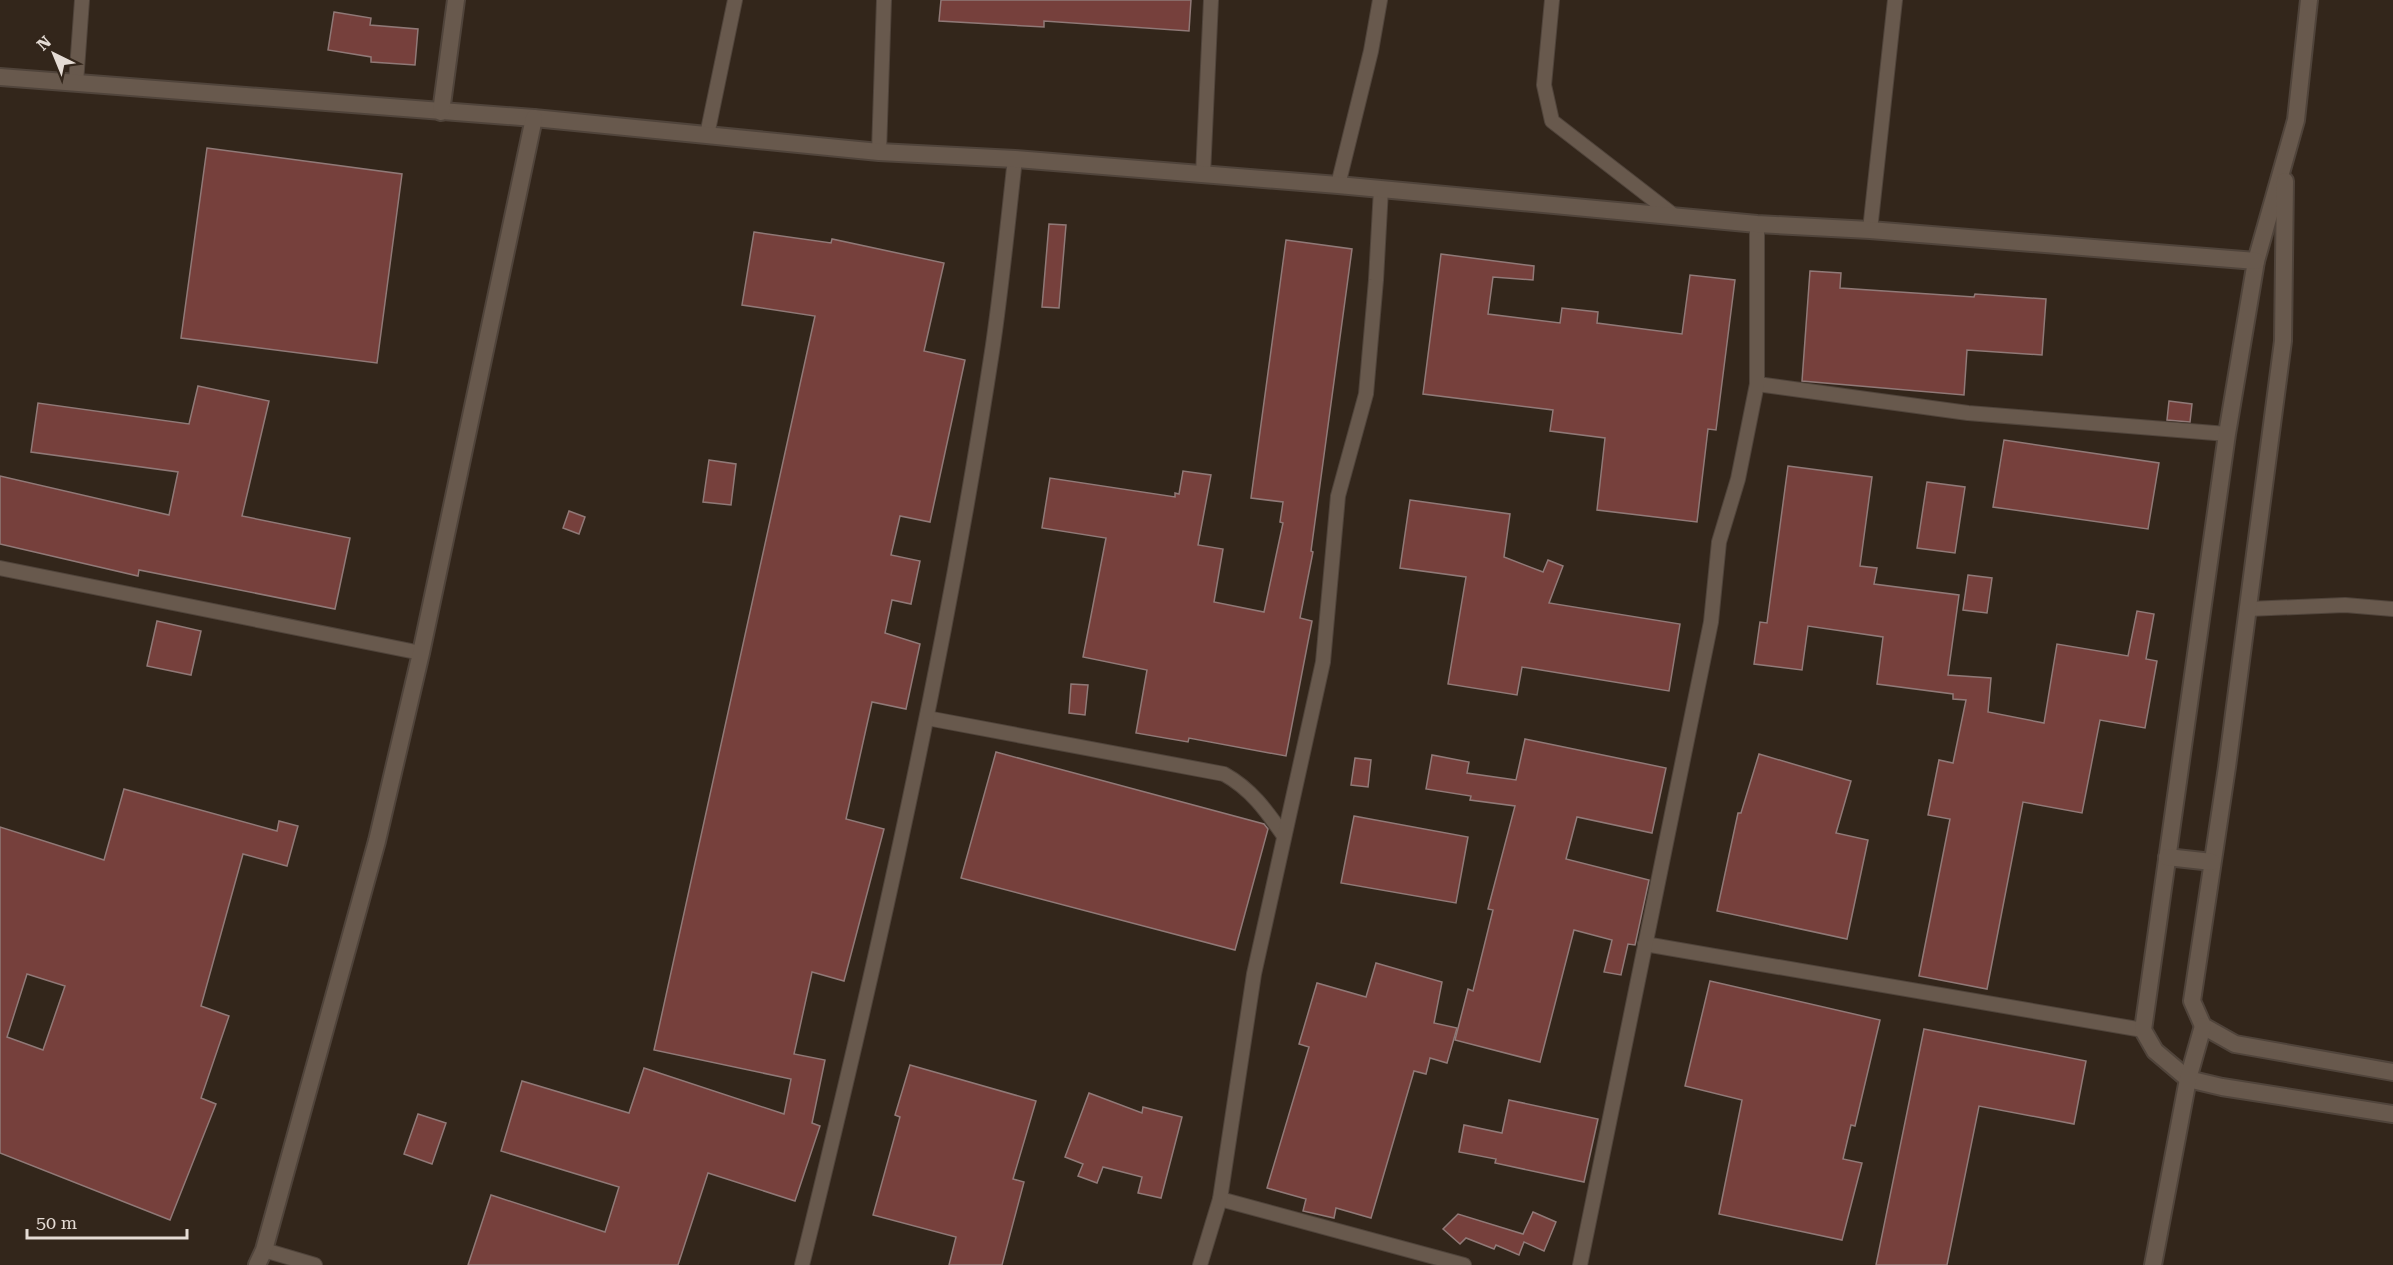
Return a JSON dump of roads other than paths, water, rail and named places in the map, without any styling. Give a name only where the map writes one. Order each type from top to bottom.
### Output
[{"type":"street","points":[[441,112],[456,0]]},
{"type":"street","points":[[2309,0],[2296,120],[2256,261],[2227,434],[2143,1030],[2155,1051],[2188,1078],[2222,1087],[2393,1114]]},
{"type":"street","points":[[0,77],[534,118],[879,152],[1015,159],[1338,185],[1672,214],[1757,224],[1870,230],[2256,261]]},
{"type":"street","points":[[261,1257],[377,841],[421,653],[534,118]]},
{"type":"street","points":[[2285,159],[2283,341],[2248,609],[2192,1001],[2203,1026],[2235,1044],[2393,1072]]},
{"type":"street","points":[[2167,857],[2212,862]]},
{"type":"street","points":[[2153,1265],[2188,1078],[2203,1026]]},
{"type":"lane","points":[[75,83],[82,0]]},
{"type":"lane","points":[[707,135],[735,0]]},
{"type":"lane","points":[[879,152],[884,0]]},
{"type":"lane","points":[[1203,175],[1211,0]]},
{"type":"lane","points":[[1338,185],[1371,51],[1380,0]]},
{"type":"lane","points":[[1552,0],[1544,85],[1552,121],[1672,214]]},
{"type":"lane","points":[[1870,230],[1895,0]]},
{"type":"lane","points":[[802,1265],[837,1125],[927,718],[993,344],[1015,159]]},
{"type":"lane","points":[[1200,1265],[1220,1199],[1254,974],[1323,662],[1338,496],[1366,394],[1381,189]]},
{"type":"lane","points":[[1580,1265],[1712,622],[1719,542],[1738,479],[1757,384],[1757,224]]},
{"type":"lane","points":[[1757,384],[1968,413],[2227,434]]},
{"type":"lane","points":[[0,568],[421,653]]},
{"type":"lane","points":[[2248,609],[2345,605],[2393,609]]},
{"type":"lane","points":[[927,718],[1224,774],[1242,784],[1256,797],[1284,836]]},
{"type":"lane","points":[[1645,945],[2143,1030]]},
{"type":"lane","points":[[1220,1199],[1464,1265]]},
{"type":"lane","points":[[261,1257],[315,1265]]}]
